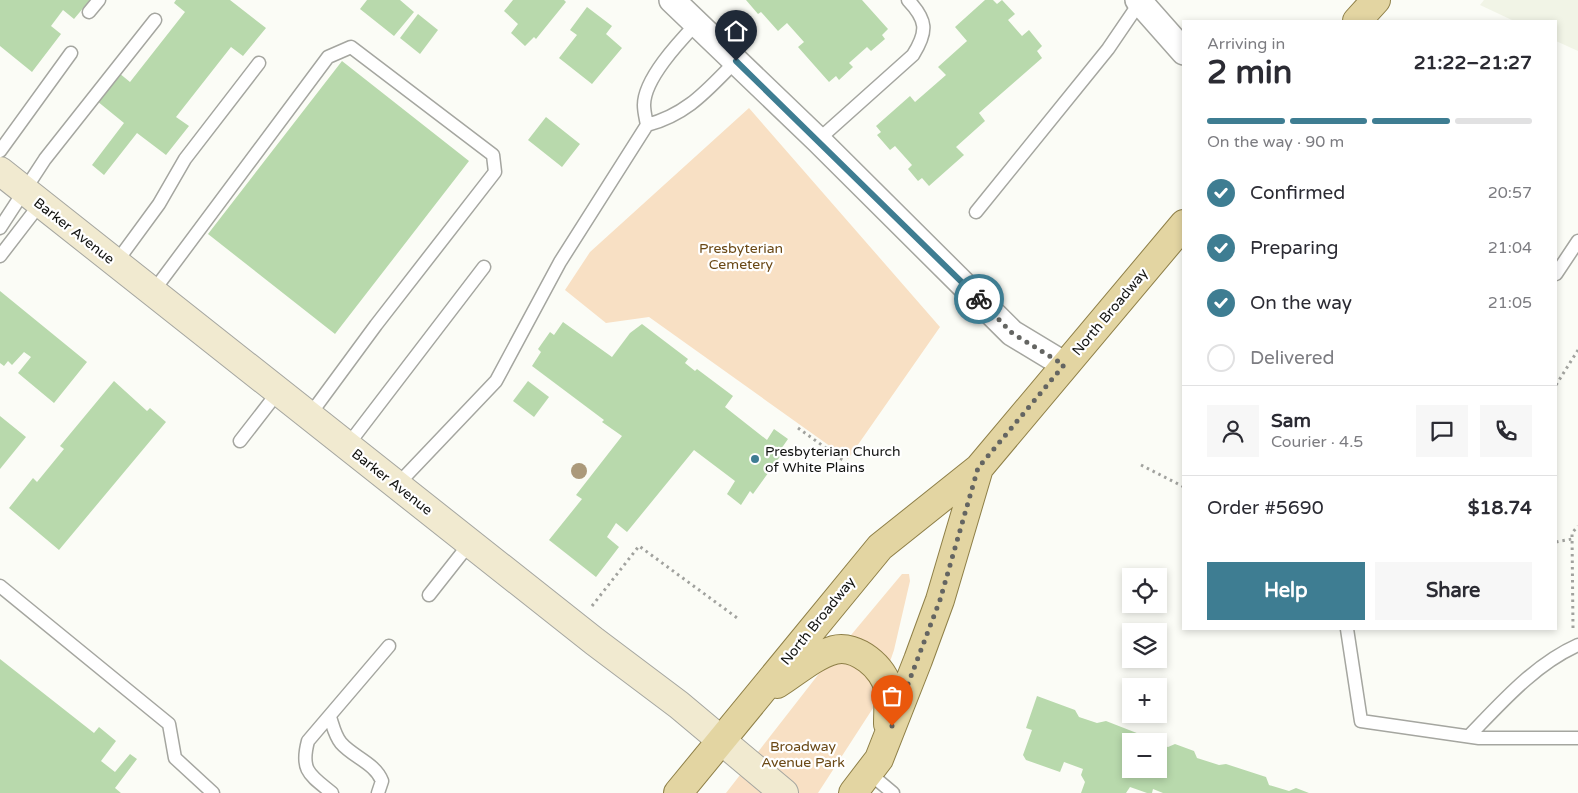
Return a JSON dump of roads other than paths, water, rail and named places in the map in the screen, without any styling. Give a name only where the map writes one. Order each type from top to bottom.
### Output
[{"type":"main road","points":[[1358,20],[1376,0]]},
{"type":"main road","name":"North Broadway","points":[[678,793],[880,547],[978,468],[1182,226]]},
{"type":"main road","name":"North Broadway","points":[[866,775],[940,600],[978,468]]},
{"type":"main road","points":[[754,700],[821,656],[835,650],[853,650],[865,656],[883,678],[888,688],[888,730],[866,775]]},
{"type":"street","points":[[672,0],[818,140],[1012,333],[1064,365]]},
{"type":"street","points":[[1139,1],[1182,50]]},
{"type":"street","name":"Barker Avenue","points":[[0,171],[115,264],[721,740],[784,793]]},
{"type":"lane","points":[[89,12],[99,0]]},
{"type":"lane","points":[[818,140],[913,54],[923,40],[924,25],[919,11],[908,0]]},
{"type":"lane","points":[[976,212],[1108,49],[1139,1]]},
{"type":"lane","points":[[0,256],[32,197],[45,159],[155,20]]},
{"type":"lane","points":[[396,485],[496,381],[560,262],[647,125],[644,104],[652,82],[664,60],[696,24]]},
{"type":"lane","points":[[152,293],[328,57],[351,46],[493,155],[495,172],[376,325],[309,416]]},
{"type":"lane","points":[[0,151],[71,52]]},
{"type":"lane","points":[[647,125],[668,119],[691,106],[736,61]]},
{"type":"lane","points":[[115,264],[159,204],[185,159],[259,62]]},
{"type":"lane","points":[[0,228],[32,197]]},
{"type":"lane","points":[[1557,272],[1578,241]]},
{"type":"lane","points":[[347,446],[484,267]]},
{"type":"lane","points":[[240,441],[278,392]]},
{"type":"lane","points":[[429,595],[470,543]]},
{"type":"lane","points":[[0,586],[169,724],[175,758],[213,793]]},
{"type":"lane","points":[[1346,630],[1361,720],[1469,736],[1578,738]]},
{"type":"lane","points":[[332,793],[309,775],[303,759],[308,741],[389,646]]},
{"type":"lane","points":[[1469,736],[1511,693],[1564,652],[1576,646]]},
{"type":"lane","points":[[330,717],[335,734],[342,744],[379,774],[382,781],[378,793]]},
{"type":"lane","points":[[866,775],[894,793]]},
{"type":"place","name":"Presbyterian Church of White Plains","points":[[755,459]]},
{"type":"park label","name":"Presbyterian Cemetery","points":[[741,256]]},
{"type":"park label","name":"Broadway Avenue Park","points":[[803,754]]}]
